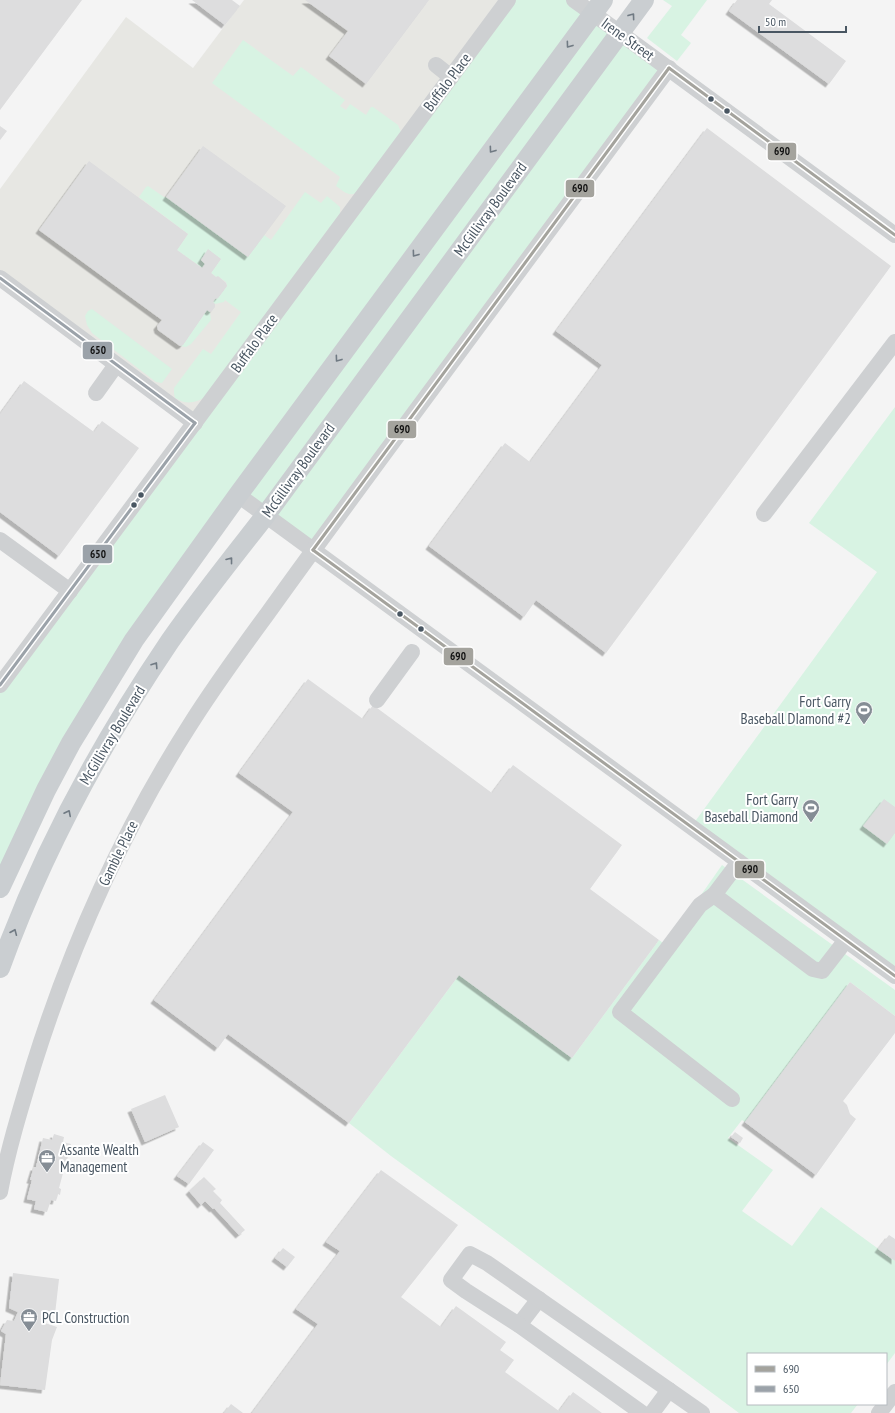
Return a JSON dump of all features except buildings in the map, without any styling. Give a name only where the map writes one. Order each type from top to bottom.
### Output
[{"type":"main road","name":"McGillivray Boulevard","points":[[0,968],[29,896],[58,832],[106,743],[171,641],[218,576],[265,516],[644,0]]},
{"type":"main road","name":"McGillivray Boulevard","points":[[0,888],[46,790],[71,743],[96,701],[155,611],[238,495],[598,7]]},
{"type":"street","name":"Buffalo Place","points":[[0,685],[508,0]]},
{"type":"street","name":"Irene Street","points":[[574,0],[598,7],[620,32],[895,235]]},
{"type":"street","points":[[436,65],[451,77]]},
{"type":"street","name":"Gamble Place","points":[[0,1192],[17,1119],[50,1011],[71,957],[109,870],[155,782],[188,727],[223,675],[313,550],[669,68]]},
{"type":"street","points":[[0,278],[195,423]]},
{"type":"street","points":[[764,514],[895,342]]},
{"type":"street","points":[[96,393],[116,365]]},
{"type":"street","points":[[238,495],[895,976]]},
{"type":"street","points":[[0,540],[70,591]]},
{"type":"street","points":[[377,700],[412,652]]},
{"type":"street","points":[[732,1099],[620,1012],[700,905],[714,895],[739,862]]},
{"type":"street","points":[[714,895],[813,969],[822,971],[846,940]]},
{"type":"street","points":[[642,1413],[519,1325],[451,1280],[470,1254],[487,1263],[702,1413]]},
{"type":"street","points":[[519,1325],[539,1299]]},
{"type":"street","points":[[652,1413],[668,1390]]},
{"type":"street","points":[[887,1402],[895,1392]]},
{"type":"street","points":[[879,1413],[885,1405]]},
{"type":"shaded area","points":[[244,0],[508,0],[195,423],[0,279],[0,189],[126,17],[193,68]]},
{"type":"green space","points":[[508,0],[574,0],[669,68],[313,550],[238,495],[163,599],[0,888],[0,685]]},
{"type":"green space","points":[[663,0],[707,0],[681,35],[691,43],[677,61],[647,38],[672,6]]},
{"type":"green space","points":[[243,40],[293,76],[301,67],[345,100],[340,106],[346,110],[350,104],[366,115],[371,107],[373,107],[398,125],[401,132],[356,193],[348,194],[336,186],[340,177],[212,83]]},
{"type":"green space","points":[[148,186],[166,197],[248,257],[264,235],[271,240],[305,192],[321,203],[327,196],[340,207],[340,214],[206,397],[194,402],[183,402],[175,398],[174,388],[203,349],[211,354],[241,312],[225,300],[224,302],[215,304],[213,302],[227,286],[226,282],[211,273],[221,259],[208,250],[201,260],[205,264],[202,268],[177,250],[188,234],[139,197]]},
{"type":"green space","points":[[92,309],[172,369],[162,383],[156,382],[92,333],[87,325],[85,316],[88,311]]},
{"type":"green space","points":[[207,310],[210,312],[211,320],[191,344],[186,347],[180,346],[183,345]]},
{"type":"green space","points":[[895,407],[895,976],[691,827],[877,572],[809,523]]},
{"type":"green space","points":[[722,865],[895,990],[895,1016],[850,982],[745,1122],[742,1120],[728,1138],[773,1170],[742,1211],[792,1246],[821,1207],[895,1261],[895,1353],[887,1364],[887,1353],[747,1353],[747,1405],[857,1405],[851,1413],[739,1413],[391,1156],[349,1123],[459,975],[572,1058],[659,940],[666,945]]},
{"type":"transit line","name":"690","points":[[669,68],[895,235]]},
{"type":"transit line","name":"690","points":[[313,550],[669,68]]},
{"type":"transit line","name":"650","points":[[0,278],[195,423]]},
{"type":"transit line","name":"650","points":[[0,685],[195,423]]},
{"type":"transit line","name":"690","points":[[313,550],[895,976]]},
{"type":"place","name":"Fort Garry Baseball DIamond #2","points":[[864,725]]},
{"type":"place","name":"Fort Garry Baseball Diamond","points":[[811,823]]},
{"type":"place","name":"Assante Wealth Management","points":[[47,1173]]},
{"type":"place","name":"PCL Construction","points":[[29,1332]]}]
